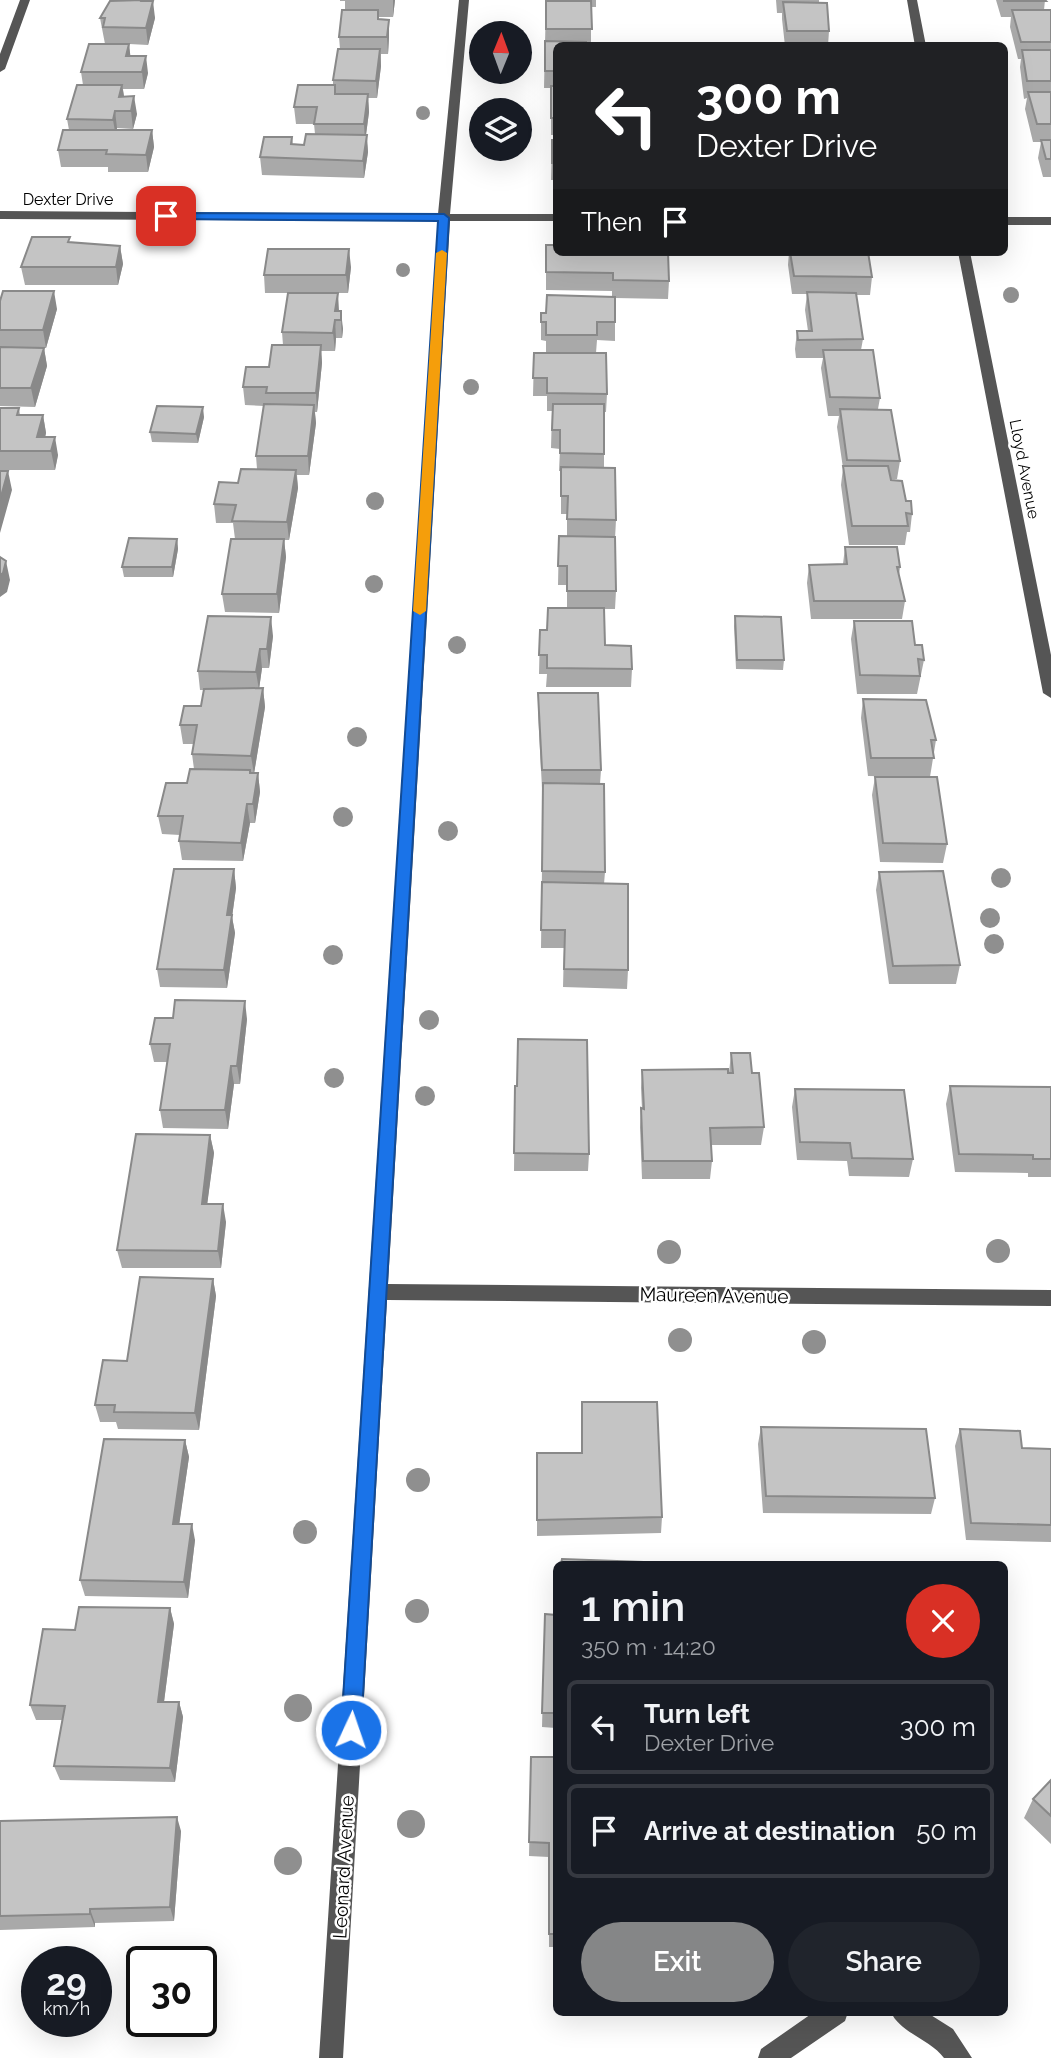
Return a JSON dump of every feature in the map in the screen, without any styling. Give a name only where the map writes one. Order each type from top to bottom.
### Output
[{"type":"street","points":[[0,69],[25,0]]},
{"type":"street","name":"Leonard Avenue","points":[[331,2058],[444,218],[464,0]]},
{"type":"street","points":[[912,0],[920,42]]},
{"type":"street","name":"Dexter Drive","points":[[0,215],[553,218]]},
{"type":"street","points":[[1008,221],[1051,221]]},
{"type":"street","name":"Lloyd Avenue","points":[[965,256],[1051,693]]},
{"type":"street","name":"Maureen Avenue","points":[[378,1292],[1051,1298]]},
{"type":"street","points":[[770,2058],[830,2016]]},
{"type":"street","points":[[909,2016],[944,2038],[960,2058]]},
{"type":"building","points":[[1045,0],[1046,1],[1004,1]]},
{"type":"building","points":[[110,1],[153,1],[146,28],[103,27],[105,18],[100,18]]},
{"type":"building","points":[[546,1],[591,1],[592,29],[546,29]]},
{"type":"building","points":[[783,2],[827,3],[829,31],[787,31]]},
{"type":"building","points":[[342,10],[378,10],[378,19],[389,20],[387,37],[339,37]]},
{"type":"building","points":[[1012,10],[1051,10],[1051,42],[1021,42]]},
{"type":"building","points":[[545,41],[586,42],[553,42],[553,71],[545,71]]},
{"type":"building","points":[[89,44],[129,44],[126,56],[146,56],[142,72],[81,72]]},
{"type":"building","points":[[338,49],[380,49],[376,81],[333,80]]},
{"type":"building","points":[[1022,50],[1051,50],[1051,81],[1027,81]]},
{"type":"building","points":[[77,85],[122,85],[119,97],[134,96],[131,111],[115,111],[113,120],[67,119]]},
{"type":"building","points":[[298,85],[335,85],[335,94],[368,94],[364,124],[314,124],[317,107],[294,107]]},
{"type":"building","points":[[551,86],[553,86],[553,118]]},
{"type":"building","points":[[1028,92],[1051,92],[1051,124],[1037,124]]},
{"type":"building","points":[[63,130],[152,130],[146,155],[106,154],[107,150],[58,150]]},
{"type":"building","points":[[306,134],[367,135],[363,161],[260,157],[264,137],[292,137],[291,144],[304,145]]},
{"type":"building","points":[[1041,140],[1051,140],[1051,159],[1046,159]]},
{"type":"building","points":[[32,237],[70,237],[68,242],[120,246],[116,267],[21,267]]},
{"type":"building","points":[[546,245],[553,245],[553,256],[668,256],[669,281],[613,280],[613,273],[546,272]]},
{"type":"building","points":[[268,249],[349,249],[346,275],[264,275]]},
{"type":"building","points":[[791,256],[869,256],[872,277],[794,276]]},
{"type":"building","points":[[3,291],[54,291],[43,330],[0,330],[0,301]]},
{"type":"building","points":[[807,292],[856,293],[863,339],[798,340],[797,331],[812,331]]},
{"type":"building","points":[[288,293],[338,293],[335,311],[341,311],[341,320],[335,320],[333,333],[282,332]]},
{"type":"building","points":[[547,295],[615,297],[615,322],[597,322],[597,335],[546,335],[546,322],[541,322],[541,313],[546,313]]},
{"type":"building","points":[[272,345],[321,345],[316,393],[266,393],[267,387],[243,387],[246,367],[269,367]]},
{"type":"building","points":[[0,347],[44,348],[31,388],[0,388]]},
{"type":"building","points":[[823,350],[873,350],[880,398],[830,397]]},
{"type":"building","points":[[534,353],[606,353],[607,394],[547,393],[547,378],[533,378]]},
{"type":"building","points":[[264,404],[314,405],[308,456],[256,456]]},
{"type":"building","points":[[553,404],[604,404],[604,454],[560,453],[560,430],[552,430]]},
{"type":"building","points":[[157,406],[203,407],[196,434],[150,432]]},
{"type":"building","points":[[0,408],[19,408],[17,415],[43,415],[37,437],[55,437],[51,451],[0,451]]},
{"type":"building","points":[[840,409],[891,410],[900,461],[847,460]]},
{"type":"building","points":[[843,466],[888,466],[891,480],[902,481],[906,501],[911,501],[912,514],[906,513],[908,526],[852,526]]},
{"type":"building","points":[[561,467],[615,468],[616,520],[567,519],[568,496],[561,496]]},
{"type":"building","points":[[241,469],[296,470],[287,522],[232,521],[236,505],[214,504],[219,482],[238,483]]},
{"type":"building","points":[[0,471],[8,471],[0,500]]},
{"type":"building","points":[[559,536],[615,537],[616,591],[567,591],[567,566],[558,566]]},
{"type":"building","points":[[129,538],[177,539],[172,567],[122,567]]},
{"type":"building","points":[[231,539],[284,539],[277,594],[222,594]]},
{"type":"building","points":[[845,547],[897,547],[900,567],[897,567],[905,601],[814,601],[809,565],[847,564]]},
{"type":"building","points":[[0,557],[6,561],[0,575]]},
{"type":"building","points":[[548,608],[604,608],[605,645],[631,646],[632,669],[547,668],[547,655],[539,655],[540,630],[547,630]]},
{"type":"building","points":[[208,616],[271,617],[267,649],[260,649],[256,672],[198,671]]},
{"type":"building","points":[[735,616],[781,617],[784,660],[737,660]]},
{"type":"building","points":[[854,621],[912,621],[915,645],[922,645],[924,660],[918,659],[920,676],[860,675]]},
{"type":"building","points":[[263,688],[251,756],[192,754],[197,725],[180,725],[184,706],[201,706],[204,689]]},
{"type":"building","points":[[538,693],[598,693],[601,770],[542,770]]},
{"type":"building","points":[[863,699],[926,700],[936,740],[931,740],[934,758],[871,758]]},
{"type":"building","points":[[190,769],[250,770],[250,773],[258,773],[253,804],[247,804],[241,843],[179,841],[183,816],[158,816],[166,783],[187,783]]},
{"type":"building","points":[[875,777],[937,777],[947,844],[883,843]]},
{"type":"building","points":[[543,783],[604,784],[605,872],[542,871]]},
{"type":"building","points":[[174,869],[234,869],[227,915],[232,915],[224,970],[157,969]]},
{"type":"building","points":[[943,871],[960,965],[893,966],[879,872]]},
{"type":"building","points":[[542,882],[628,884],[628,970],[564,969],[565,930],[541,930]]},
{"type":"building","points":[[175,1000],[245,1001],[237,1066],[231,1066],[225,1110],[160,1110],[170,1044],[150,1044],[155,1018],[173,1018]]},
{"type":"building","points":[[518,1039],[587,1040],[589,1154],[514,1153]]},
{"type":"building","points":[[731,1053],[750,1053],[752,1073],[759,1073],[764,1127],[710,1128],[712,1161],[643,1161],[642,1070],[728,1069],[728,1073],[733,1073]]},
{"type":"building","points":[[950,1086],[1051,1087],[1051,1159],[1033,1159],[1033,1155],[959,1154]]},
{"type":"building","points":[[795,1089],[904,1090],[913,1159],[852,1158],[850,1143],[800,1142]]},
{"type":"building","points":[[136,1134],[210,1135],[202,1204],[223,1204],[218,1251],[117,1250]]},
{"type":"building","points":[[140,1277],[213,1279],[195,1413],[114,1412],[115,1405],[95,1405],[103,1360],[127,1361]]},
{"type":"building","points":[[582,1402],[657,1402],[662,1517],[537,1520],[537,1453],[582,1453]]},
{"type":"building","points":[[761,1427],[926,1429],[935,1498],[766,1496]]},
{"type":"building","points":[[960,1429],[1020,1431],[1022,1448],[1051,1449],[1051,1525],[971,1523]]},
{"type":"building","points":[[104,1439],[185,1440],[173,1524],[192,1524],[184,1582],[80,1580]]},
{"type":"building","points":[[562,1559],[616,1561],[562,1561]]},
{"type":"building","points":[[79,1607],[170,1608],[158,1702],[179,1702],[170,1768],[54,1766],[65,1706],[30,1705],[43,1629],[75,1630]]},
{"type":"building","points":[[545,1614],[553,1615],[553,1713],[542,1713]]},
{"type":"building","points":[[531,1757],[553,1757],[553,1934],[549,1934],[549,1843],[529,1842]]},
{"type":"building","points":[[1051,1780],[1051,1816],[1033,1799]]},
{"type":"building","points":[[177,1817],[170,1907],[90,1909],[90,1914],[0,1916],[0,1821]]},
{"type":"slow traffic","points":[[420,611],[442,253]]},
{"type":"route","points":[[166,216],[444,218],[351,1730]]}]
